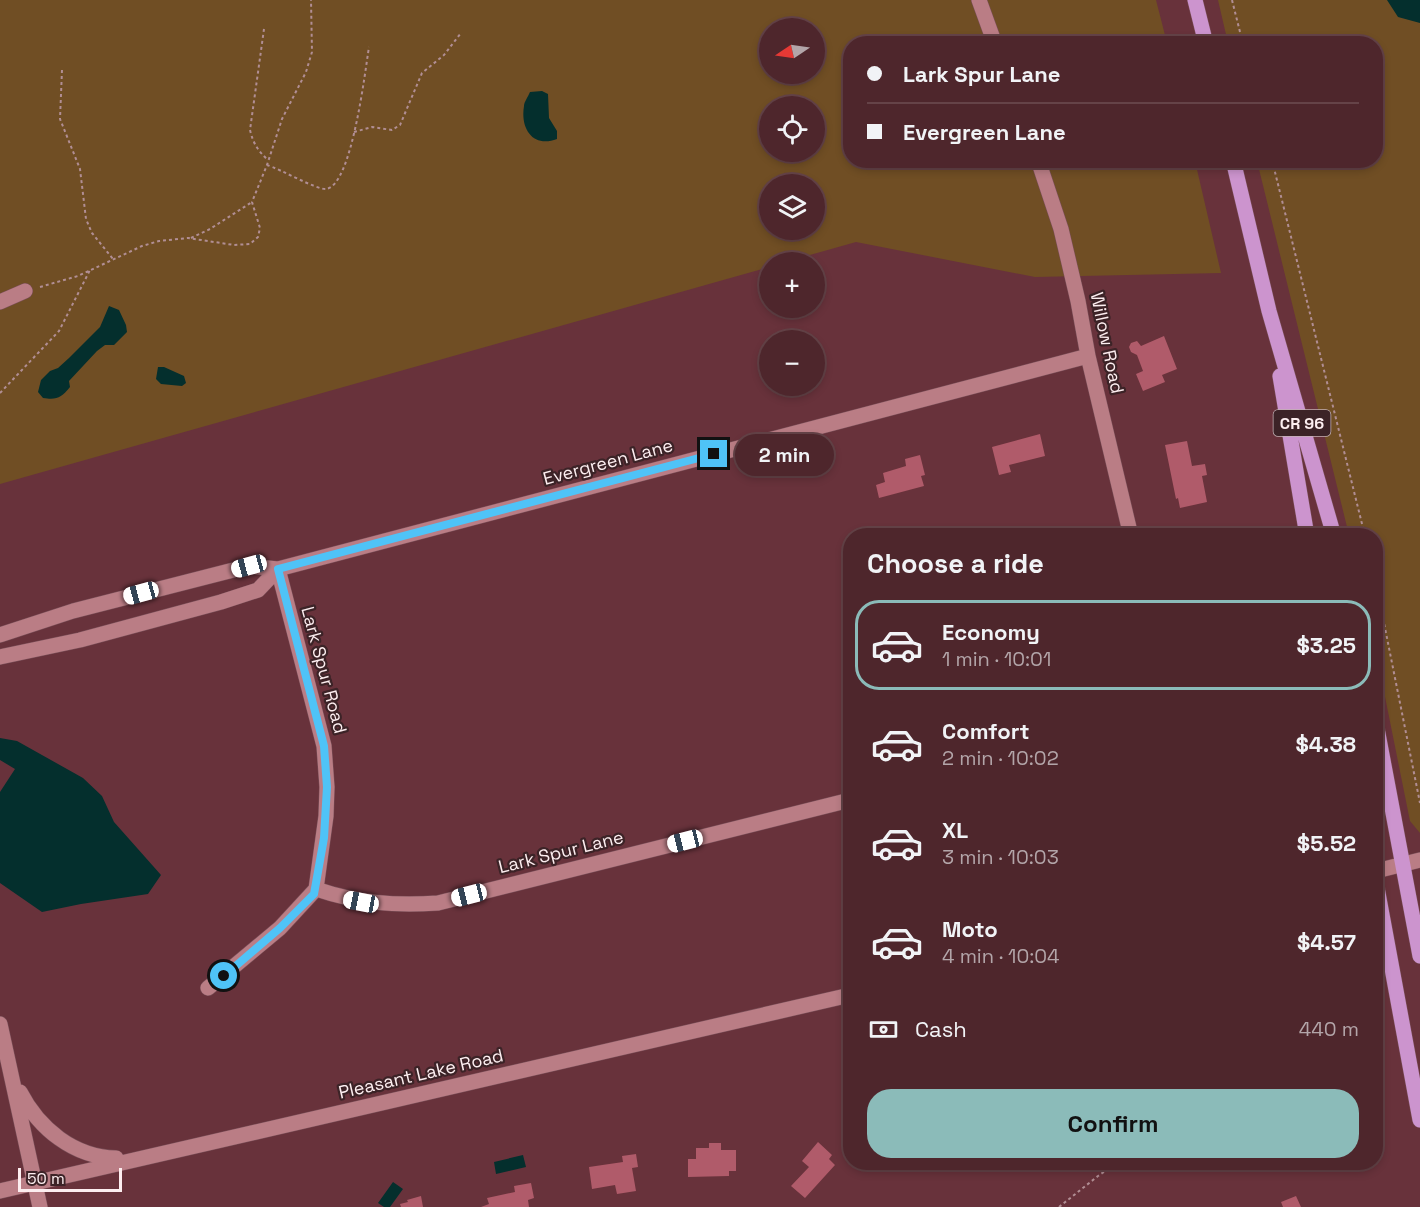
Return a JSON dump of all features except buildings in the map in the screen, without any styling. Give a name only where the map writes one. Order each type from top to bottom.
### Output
[{"type":"main road","points":[[1195,0],[1204,36]]},
{"type":"main road","name":"CR 96","points":[[1235,168],[1269,311],[1332,528]]},
{"type":"main road","name":"CR 96","points":[[1269,311],[1306,528]]},
{"type":"main road","points":[[1383,759],[1420,956]]},
{"type":"main road","points":[[1383,920],[1420,1120]]},
{"type":"street","points":[[979,0],[992,36]]},
{"type":"street","name":"Willow Road","points":[[1041,168],[1061,229],[1088,356],[1129,528]]},
{"type":"street","points":[[0,302],[26,291]]},
{"type":"street","name":"Evergreen Lane","points":[[0,635],[73,611],[249,566],[278,569],[1088,356]]},
{"type":"street","points":[[0,657],[80,640],[258,590],[278,569]]},
{"type":"street","name":"Lark Spur Road","points":[[278,569],[324,746],[327,787],[326,820],[316,890]]},
{"type":"street","name":"Lark Spur Lane","points":[[316,890],[374,904],[438,903],[843,802]]},
{"type":"street","points":[[1383,869],[1420,860]]},
{"type":"street","points":[[208,988],[280,928],[316,890]]},
{"type":"street","name":"Pleasant Lake Road","points":[[0,1191],[843,996]]},
{"type":"street","points":[[0,1024],[40,1207]]},
{"type":"street","points":[[10,1074],[28,1108],[42,1125],[58,1138],[98,1158],[140,1160]]},
{"type":"path","points":[[191,238],[210,229],[252,202],[282,119],[306,72],[312,52],[311,0]]},
{"type":"path","points":[[1232,0],[1241,36]]},
{"type":"path","points":[[264,28],[250,130],[253,142],[268,160]]},
{"type":"path","points":[[354,132],[372,127],[392,130],[400,125],[422,73],[444,55],[461,33]]},
{"type":"path","points":[[267,165],[281,169],[321,188],[328,189],[334,186],[340,177],[354,132],[369,47]]},
{"type":"path","points":[[62,70],[60,119],[80,169],[82,204],[86,219],[92,233],[113,259]]},
{"type":"path","points":[[1274,168],[1363,528]]},
{"type":"path","points":[[26,291],[90,270],[142,246],[159,241],[191,238],[234,245],[250,244],[258,237],[260,228],[252,202]]},
{"type":"path","points":[[0,393],[59,331],[90,270]]},
{"type":"path","points":[[1383,618],[1420,803]]},
{"type":"path","points":[[1059,1207],[1107,1170]]},
{"type":"shaded area","points":[[0,0],[1156,0],[1165,36],[843,36],[843,168],[1197,168],[1221,273],[1035,277],[856,242],[820,252],[759,252],[759,270],[0,484]]},
{"type":"shaded area","points":[[1218,0],[1420,0],[1420,833],[1410,821],[1383,687],[1383,528],[1347,528],[1259,168],[1383,168],[1383,36],[1226,36]]},
{"type":"water","points":[[1387,0],[1420,0],[1420,23],[1398,17]]},
{"type":"water","points":[[542,91],[548,94],[549,118],[557,131],[557,139],[549,141],[535,139],[530,135],[524,123],[524,104],[530,92]]},
{"type":"water","points":[[109,306],[119,310],[127,332],[114,345],[105,345],[97,351],[69,381],[70,387],[61,396],[52,399],[43,398],[38,392],[41,380],[50,371],[58,368],[100,327]]},
{"type":"water","points":[[158,367],[164,367],[184,376],[186,383],[182,386],[161,384],[156,379]]},
{"type":"water","points":[[0,738],[17,741],[83,778],[102,796],[114,822],[161,875],[148,894],[42,912],[0,883],[0,792],[15,769],[0,760]]},
{"type":"water","points":[[523,1155],[526,1167],[496,1174],[494,1162]]},
{"type":"water","points":[[393,1182],[403,1189],[390,1207],[384,1207],[378,1203]]},
{"type":"route","points":[[224,976],[280,928],[314,894],[324,838],[327,787],[324,746],[278,569],[714,454]]}]
